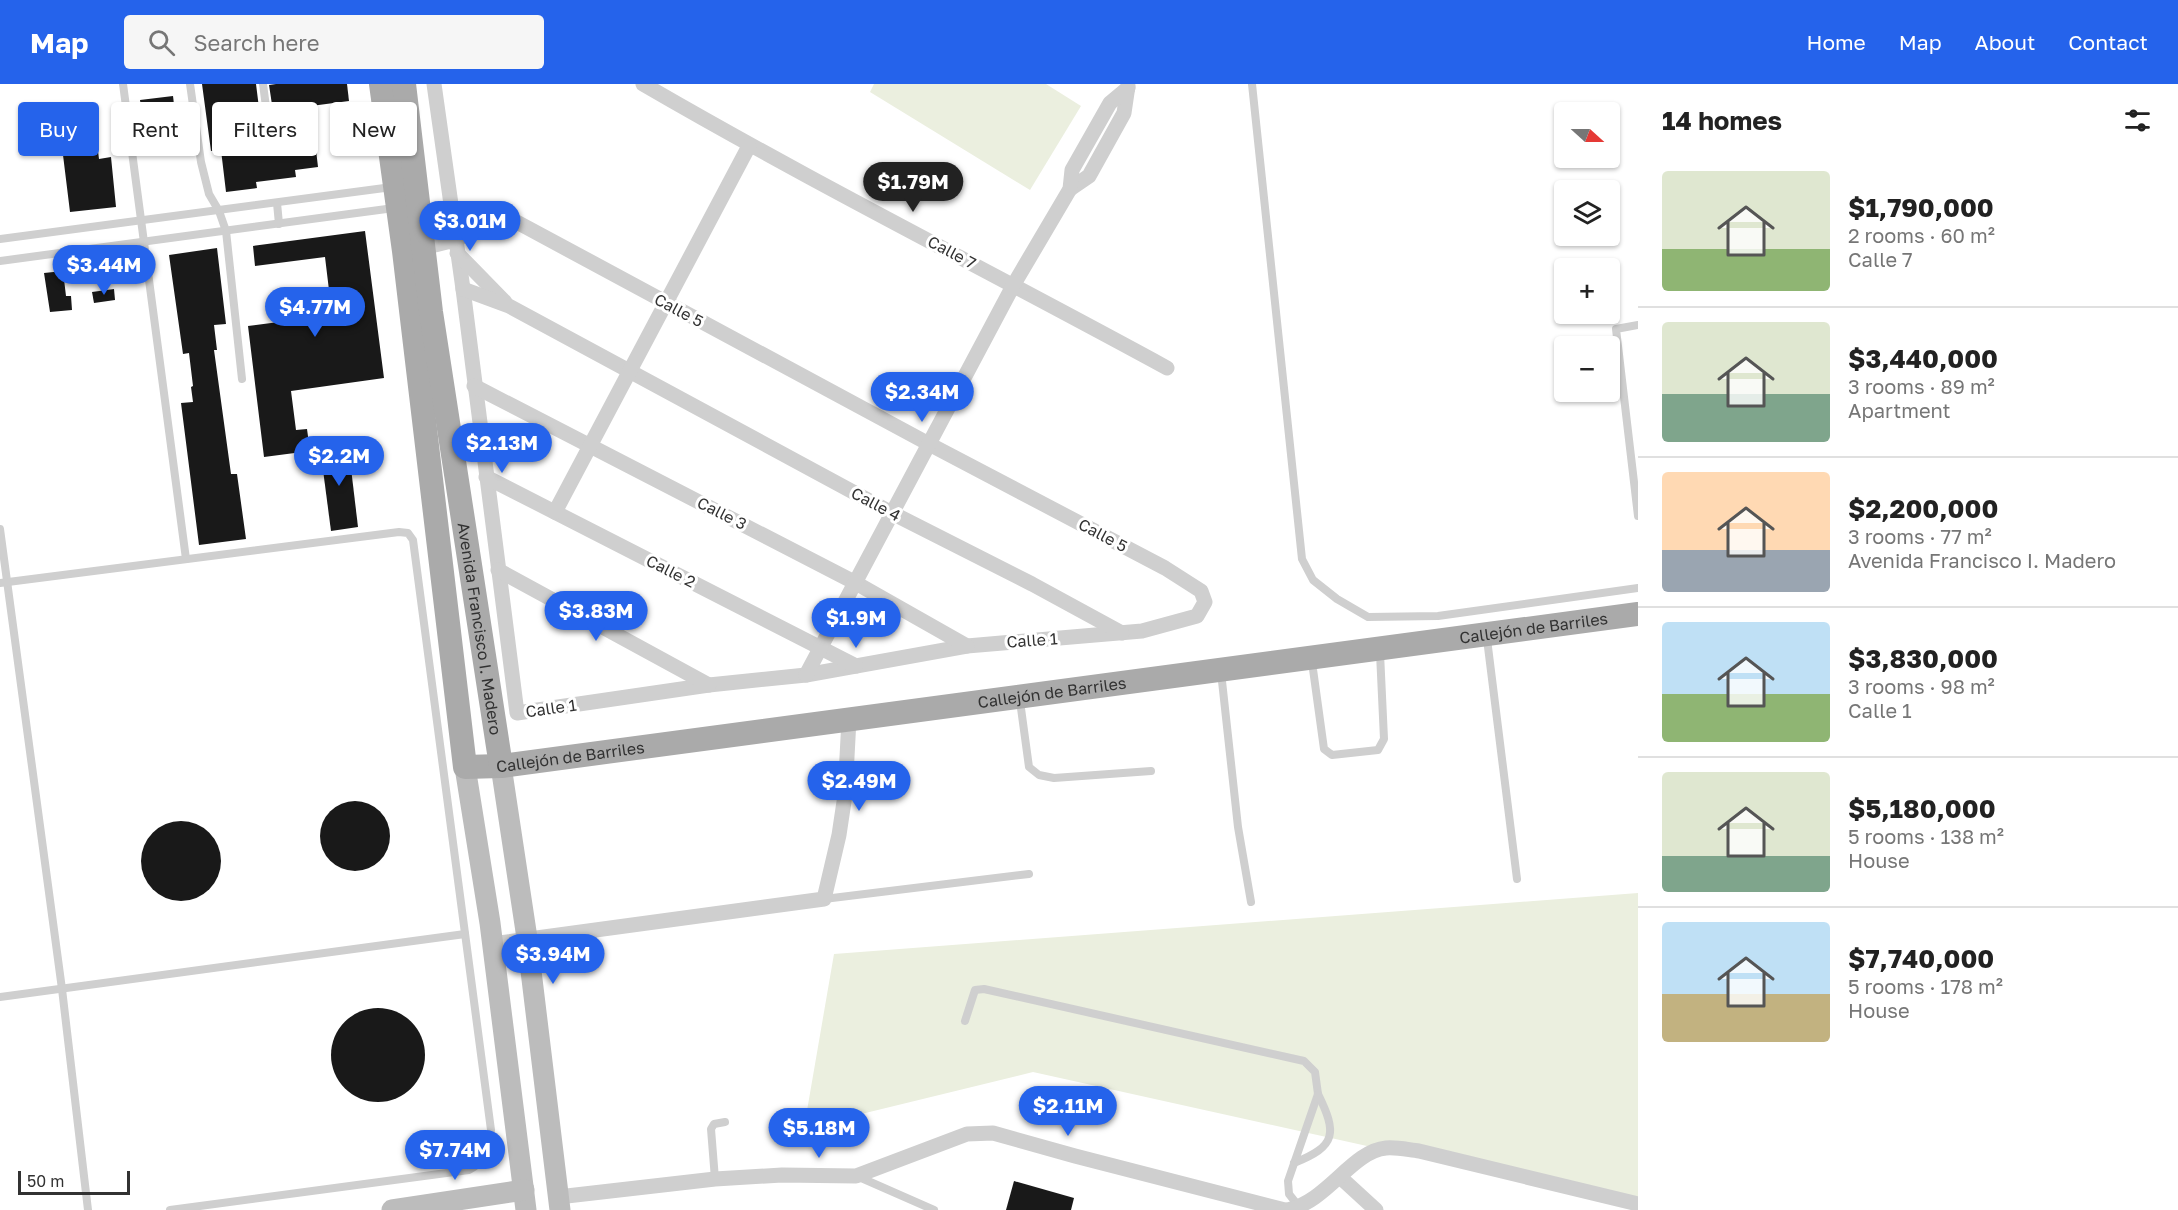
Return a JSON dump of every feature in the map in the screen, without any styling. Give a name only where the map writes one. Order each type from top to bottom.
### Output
[{"type":"main road","name":"Avenida Francisco I. Madero","points":[[381,84],[406,195],[501,766],[527,938],[559,1203]]},
{"type":"main road","name":"Avenida Francisco I. Madero","points":[[404,84],[406,195]]},
{"type":"main road","name":"Avenida Francisco I. Madero","points":[[414,250],[465,767],[492,944],[525,1200]]},
{"type":"main road","name":"Callejón de Barriles","points":[[465,767],[501,766],[1638,614]]},
{"type":"main road","points":[[392,1210],[525,1200]]},
{"type":"street","name":"Calle 7","points":[[643,84],[749,146],[1014,284],[1167,368]]},
{"type":"street","name":"Calle 1","points":[[439,85],[456,247],[517,713],[709,685],[806,675],[967,646],[1142,631],[1197,616],[1205,602]]},
{"type":"street","points":[[806,675],[1014,284],[1070,189],[1072,170],[1110,103],[1128,86]]},
{"type":"street","points":[[555,512],[749,146]]},
{"type":"street","name":"Calle 5","points":[[414,250],[456,247],[494,222],[513,220],[1165,568],[1201,591],[1205,602]]},
{"type":"street","name":"Calle 4","points":[[456,247],[509,306]]},
{"type":"street","name":"Calle 4","points":[[463,289],[509,306],[892,513],[1032,584],[1122,633]]},
{"type":"street","name":"Calle 3","points":[[474,386],[854,582],[967,646]]},
{"type":"street","name":"Calle 2","points":[[486,477],[856,666]]},
{"type":"street","points":[[498,570],[709,685]]},
{"type":"street","points":[[492,944],[824,899],[844,805],[849,719]]},
{"type":"street","points":[[559,1203],[715,1179],[782,1175],[856,1176],[967,1134],[993,1133],[1075,1156],[1290,1209],[1313,1200],[1361,1159],[1385,1148],[1419,1151],[1638,1204]]},
{"type":"street","points":[[1340,1177],[1376,1210]]},
{"type":"lane","points":[[123,84],[186,559]]},
{"type":"lane","points":[[190,84],[201,162],[209,194],[219,211],[226,231],[242,379]]},
{"type":"lane","points":[[263,84],[265,102]]},
{"type":"lane","points":[[1252,84],[1302,559],[1313,580],[1337,600],[1368,617],[1438,615],[1638,588]]},
{"type":"lane","points":[[0,239],[277,203],[406,195]]},
{"type":"lane","points":[[0,261],[279,224],[406,195]]},
{"type":"lane","points":[[277,203],[279,224]]},
{"type":"lane","points":[[1638,325],[1616,329],[1638,516]]},
{"type":"lane","points":[[0,529],[4,582],[62,989],[88,1210]]},
{"type":"lane","points":[[4,582],[399,532],[408,533],[413,540],[491,1130],[485,1157],[479,1165],[469,1170],[170,1210]]},
{"type":"lane","points":[[1487,634],[1517,879]]},
{"type":"lane","points":[[1311,657],[1324,748],[1332,755],[1378,750],[1384,739],[1380,648]]},
{"type":"lane","points":[[1221,669],[1238,827],[1251,902]]},
{"type":"lane","points":[[1020,696],[1029,767],[1039,775],[1054,778],[1150,771]]},
{"type":"lane","points":[[824,899],[1029,874]]},
{"type":"lane","points":[[0,997],[465,934]]},
{"type":"lane","points":[[965,1021],[975,990],[984,989],[1304,1061],[1315,1072],[1318,1094],[1329,1116],[1331,1130],[1326,1145],[1315,1155],[1294,1163]]},
{"type":"lane","points":[[1290,1209],[1288,1181],[1318,1094]]},
{"type":"lane","points":[[715,1179],[711,1129],[714,1124],[725,1122]]},
{"type":"lane","points":[[856,1176],[934,1210]]},
{"type":"green space","points":[[874,84],[1046,84],[1081,106],[1030,190],[870,92]]},
{"type":"green space","points":[[1638,893],[1638,1206],[1033,1072],[804,1128],[834,954]]},
{"type":"building","points":[[202,84],[256,84],[258,102],[212,102],[211,151]]},
{"type":"building","points":[[347,84],[349,101],[318,105],[318,102],[272,102],[269,85]]},
{"type":"building","points":[[173,96],[174,102],[140,102],[140,100]]},
{"type":"building","points":[[63,156],[99,156],[99,159],[111,157],[116,207],[70,212]]},
{"type":"building","points":[[222,156],[317,156],[318,167],[295,170],[296,177],[256,182],[257,188],[226,192]]},
{"type":"building","points":[[365,231],[384,378],[291,391],[296,430],[307,429],[310,451],[264,457],[248,326],[332,315],[325,257],[255,266],[253,246]]},
{"type":"building","points":[[217,248],[226,324],[214,325],[217,350],[214,350],[231,474],[237,474],[246,539],[199,545],[181,403],[193,402],[191,387],[193,386],[189,353],[183,354],[169,255]]},
{"type":"building","points":[[63,271],[66,296],[71,296],[72,310],[50,312],[44,273]]},
{"type":"building","points":[[114,289],[115,300],[94,303],[92,292]]},
{"type":"building","points":[[348,443],[358,527],[331,531],[320,447]]},
{"type":"building","points":[[362,801],[375,807],[384,816],[388,822],[390,836],[388,850],[380,861],[369,869],[348,871],[330,861],[322,850],[320,829],[330,811],[341,803]]},
{"type":"building","points":[[181,821],[196,824],[209,833],[218,846],[221,861],[218,876],[209,889],[196,898],[181,901],[166,898],[153,889],[144,876],[141,861],[144,846],[153,833],[166,824]]},
{"type":"building","points":[[378,1008],[396,1012],[411,1022],[421,1037],[425,1055],[421,1073],[411,1088],[396,1098],[378,1102],[360,1098],[345,1088],[335,1073],[331,1055],[335,1037],[345,1022],[360,1012]]},
{"type":"building","points":[[1014,1181],[1074,1198],[1071,1210],[1006,1210]]}]
